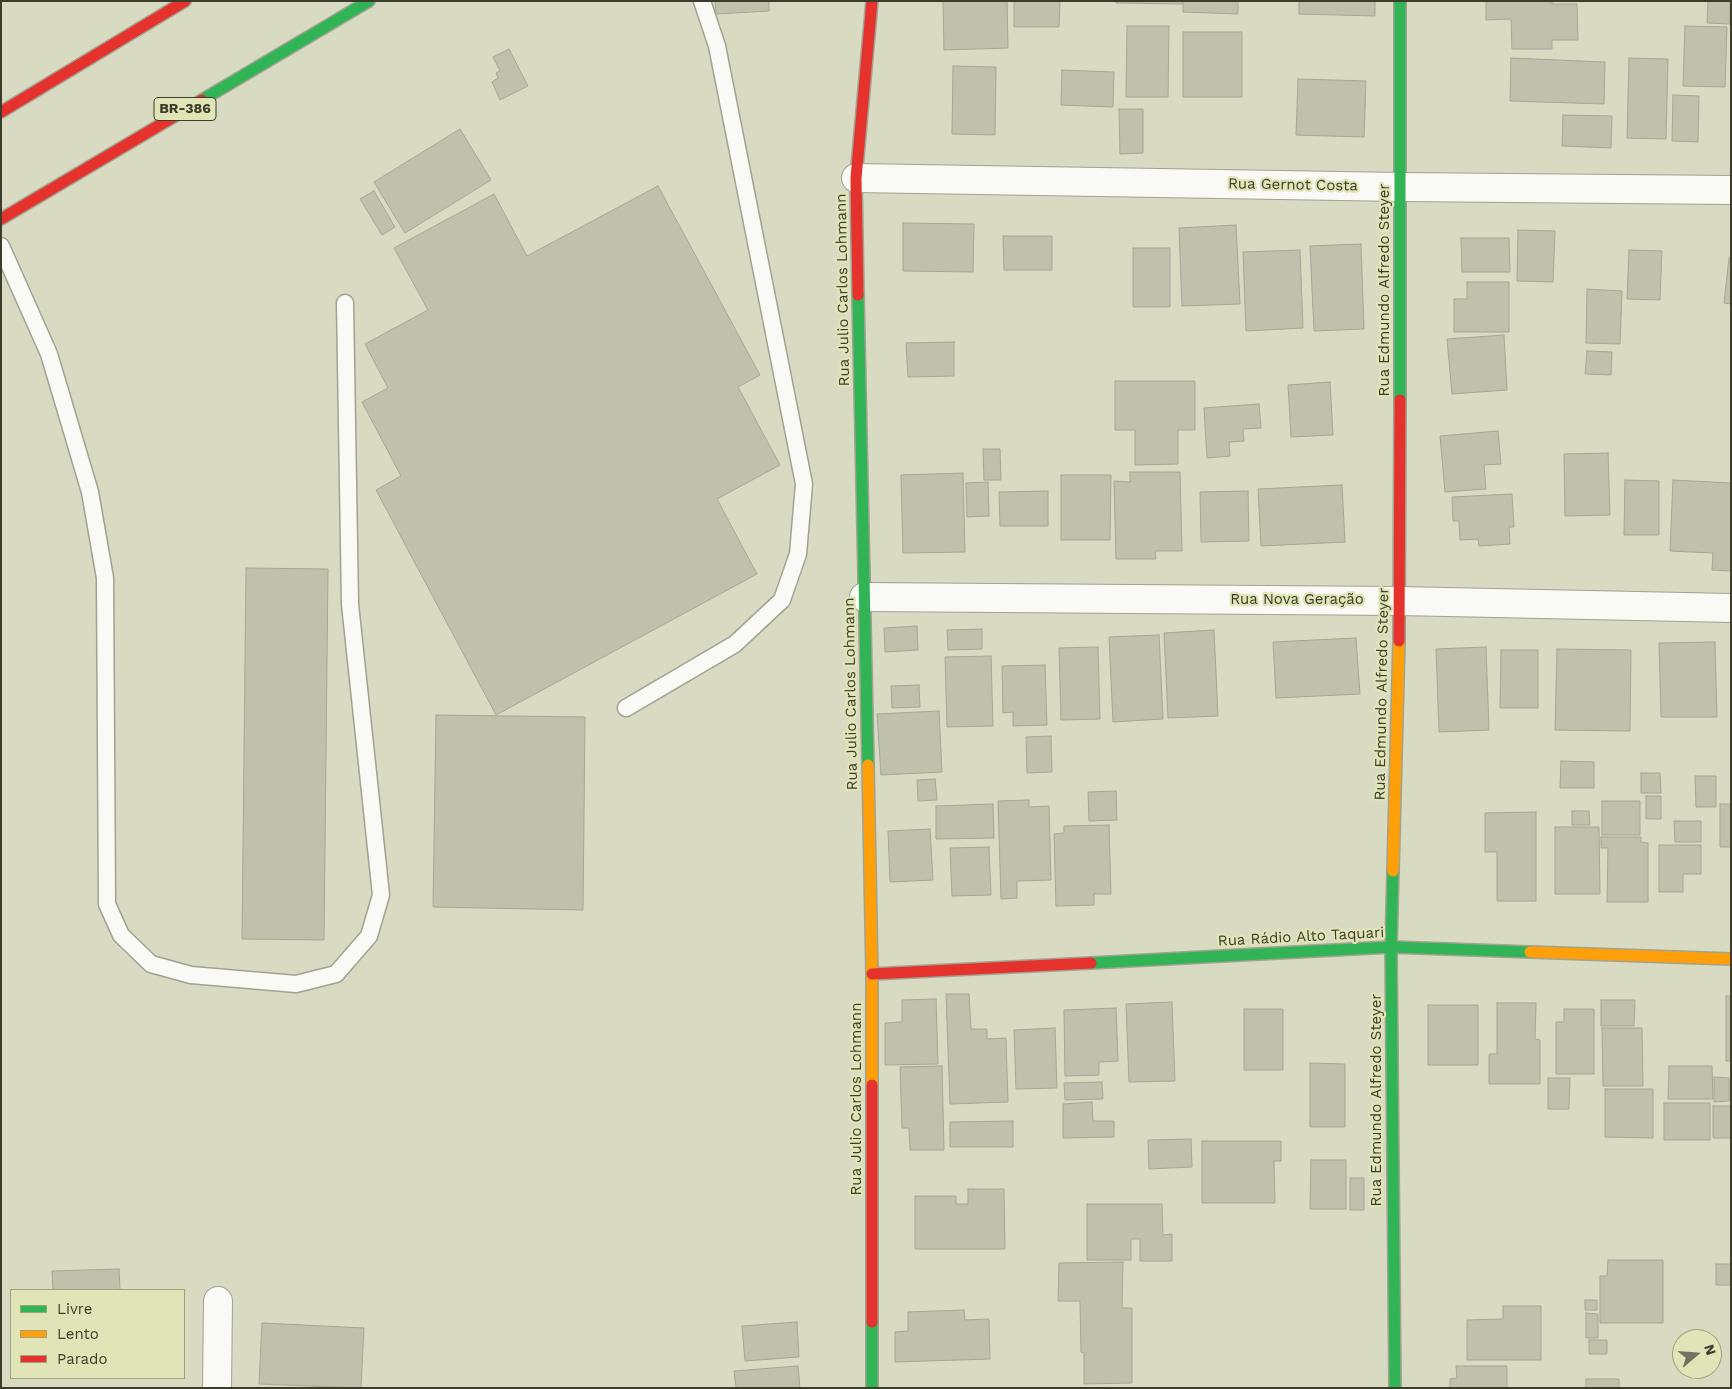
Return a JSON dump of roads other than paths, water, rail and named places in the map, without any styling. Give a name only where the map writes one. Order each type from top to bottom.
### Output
[{"type":"main road","points":[[1,112],[185,1]]},
{"type":"main road","name":"BR-386","points":[[1,219],[369,1]]},
{"type":"main road","name":"Rua Julio Carlos Lohmann","points":[[872,1],[856,178],[872,974],[872,1388]]},
{"type":"main road","name":"Rua Edmundo Alfredo Steyer","points":[[1395,1388],[1391,947],[1400,601],[1400,1]]},
{"type":"main road","name":"Rua Rádio Alto Taquari","points":[[872,974],[1391,947],[1731,958]]},
{"type":"street","name":"Rua Gernot Costa","points":[[856,178],[1401,187],[1731,190]]},
{"type":"street","name":"Rua Nova Geração","points":[[864,597],[1400,601],[1731,608]]},
{"type":"street","points":[[217,1388],[218,1301]]},
{"type":"lane","points":[[626,708],[735,644],[782,600],[798,554],[804,484],[717,46],[702,1]]},
{"type":"lane","points":[[1,246],[49,354],[90,492],[105,578],[107,904],[121,935],[150,964],[191,975],[296,984],[336,974],[369,936],[381,895],[350,604],[345,303]]}]
